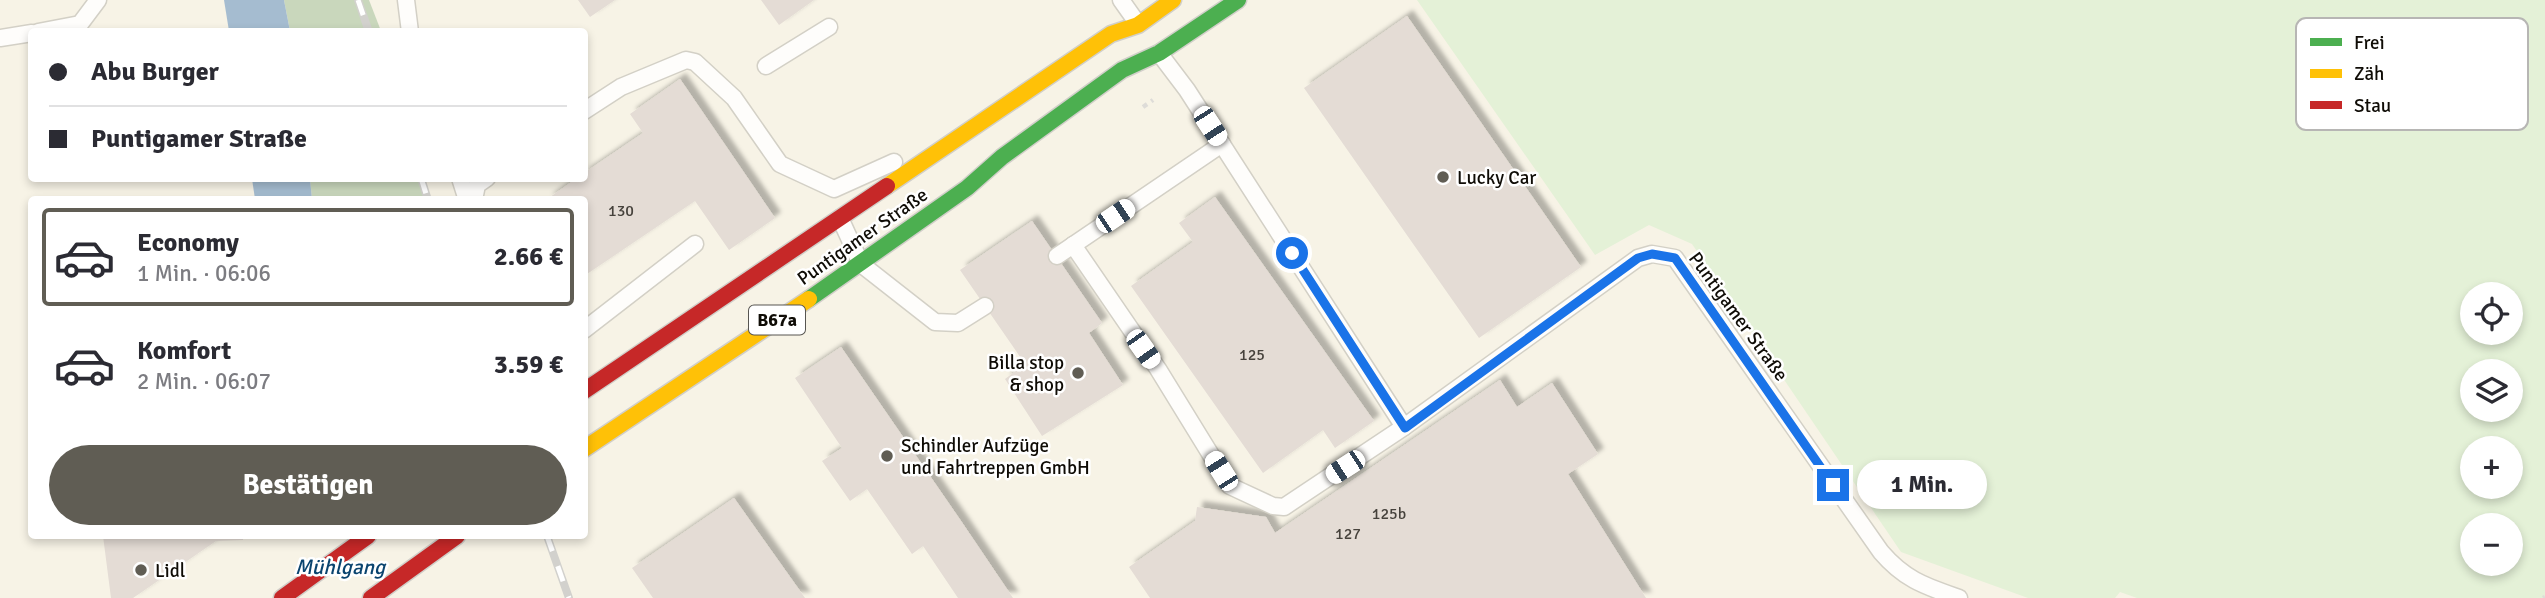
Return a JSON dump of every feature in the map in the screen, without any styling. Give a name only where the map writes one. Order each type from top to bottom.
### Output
[{"type":"main road","name":"Puntigamer Straße","points":[[588,446],[861,264],[967,188],[1002,157],[1122,71],[1148,39],[1173,0]]},
{"type":"main road","name":"Puntigamer Straße","points":[[588,388],[1111,34],[1148,39],[1238,0]]},
{"type":"main road","points":[[283,598],[364,539]]},
{"type":"main road","points":[[371,598],[453,539]]},
{"type":"lane","points":[[59,28],[80,24],[98,0]]},
{"type":"lane","points":[[406,0],[410,28]]},
{"type":"lane","points":[[1121,0],[1222,144],[1405,428]]},
{"type":"lane","points":[[766,66],[829,27]]},
{"type":"lane","points":[[0,38],[28,34]]},
{"type":"lane","name":"Puntigamer Straße","points":[[588,108],[621,86],[680,61],[695,62],[734,98],[780,164],[834,189],[983,122]]},
{"type":"lane","points":[[1057,256],[1222,144]]},
{"type":"lane","points":[[840,218],[861,264],[935,321],[958,323],[985,306]]},
{"type":"lane","points":[[588,327],[695,244]]},
{"type":"lane","name":"Puntigamer Straße","points":[[1073,245],[1158,369],[1230,486],[1273,506],[1284,507],[1405,428],[1638,258],[1662,254],[1675,258],[1898,573],[1923,586],[1959,598]]},
{"type":"green space","points":[[284,0],[369,0],[380,28],[289,28]]},
{"type":"green space","points":[[1417,0],[2545,0],[2545,598],[2137,598],[2120,592],[2115,598],[2028,598],[1901,552],[1692,244],[1649,225],[1595,255]]},
{"type":"green space","points":[[310,182],[426,182],[430,196],[312,196]]},
{"type":"water","points":[[224,0],[284,0],[289,28],[229,28]]},
{"type":"water","points":[[252,182],[310,182],[312,196],[255,196]]},
{"type":"pier","name":"Mühlgang","points":[[303,539],[366,539],[379,598],[313,598]]},
{"type":"building","points":[[578,0],[615,0],[590,17]]},
{"type":"building","points":[[761,0],[814,0],[779,25]]},
{"type":"building","name":"Lucky Car","points":[[1407,16],[1581,267],[1479,338],[1304,88]]},
{"type":"building","points":[[680,79],[775,218],[729,250],[695,201],[588,273],[588,196],[552,196],[571,182],[588,182],[588,170],[643,133],[630,114]]},
{"type":"building","points":[[1215,197],[1374,421],[1335,448],[1323,430],[1263,473],[1131,286],[1193,242],[1179,223]]},
{"type":"building","points":[[1032,221],[1102,323],[1089,333],[1123,385],[1042,436],[1005,379],[1025,364],[960,270]]},
{"type":"building","points":[[841,347],[1013,598],[958,598],[923,546],[912,554],[867,489],[850,501],[822,461],[842,448],[795,378]]},
{"type":"building","points":[[1500,380],[1517,407],[1552,383],[1598,454],[1568,474],[1646,598],[1150,598],[1129,567],[1195,521],[1197,507],[1266,517],[1275,533]]},
{"type":"building","points":[[734,498],[805,598],[653,598],[632,568]]},
{"type":"building","name":"Lidl","points":[[103,539],[243,539],[216,541],[133,598],[111,598]]},
{"type":"railway","points":[[358,0],[368,28]]},
{"type":"railway","points":[[422,182],[427,196]]},
{"type":"railway","points":[[548,539],[569,598]]},
{"type":"traffic: fast","points":[[809,299],[967,188],[1002,157],[1122,70],[1159,53],[1238,0]]},
{"type":"traffic: slow","points":[[887,186],[1111,34],[1138,25],[1173,0]]},
{"type":"traffic: slow","points":[[588,446],[809,299]]},
{"type":"traffic: jam","points":[[588,388],[887,186]]},
{"type":"traffic: jam","points":[[282,598],[364,539]]},
{"type":"traffic: jam","points":[[371,598],[453,539]]},
{"type":"place","name":"Lucky Car","points":[[1443,177]]},
{"type":"place","name":"Billa stop & shop","points":[[1078,373]]},
{"type":"place","name":"Schindler Aufzüge und Fahrtreppen GmbH","points":[[887,456]]},
{"type":"place","name":"Lidl","points":[[141,570]]},
{"type":"route","points":[[1292,253],[1405,428],[1638,258],[1652,254],[1675,258],[1833,485]]}]
